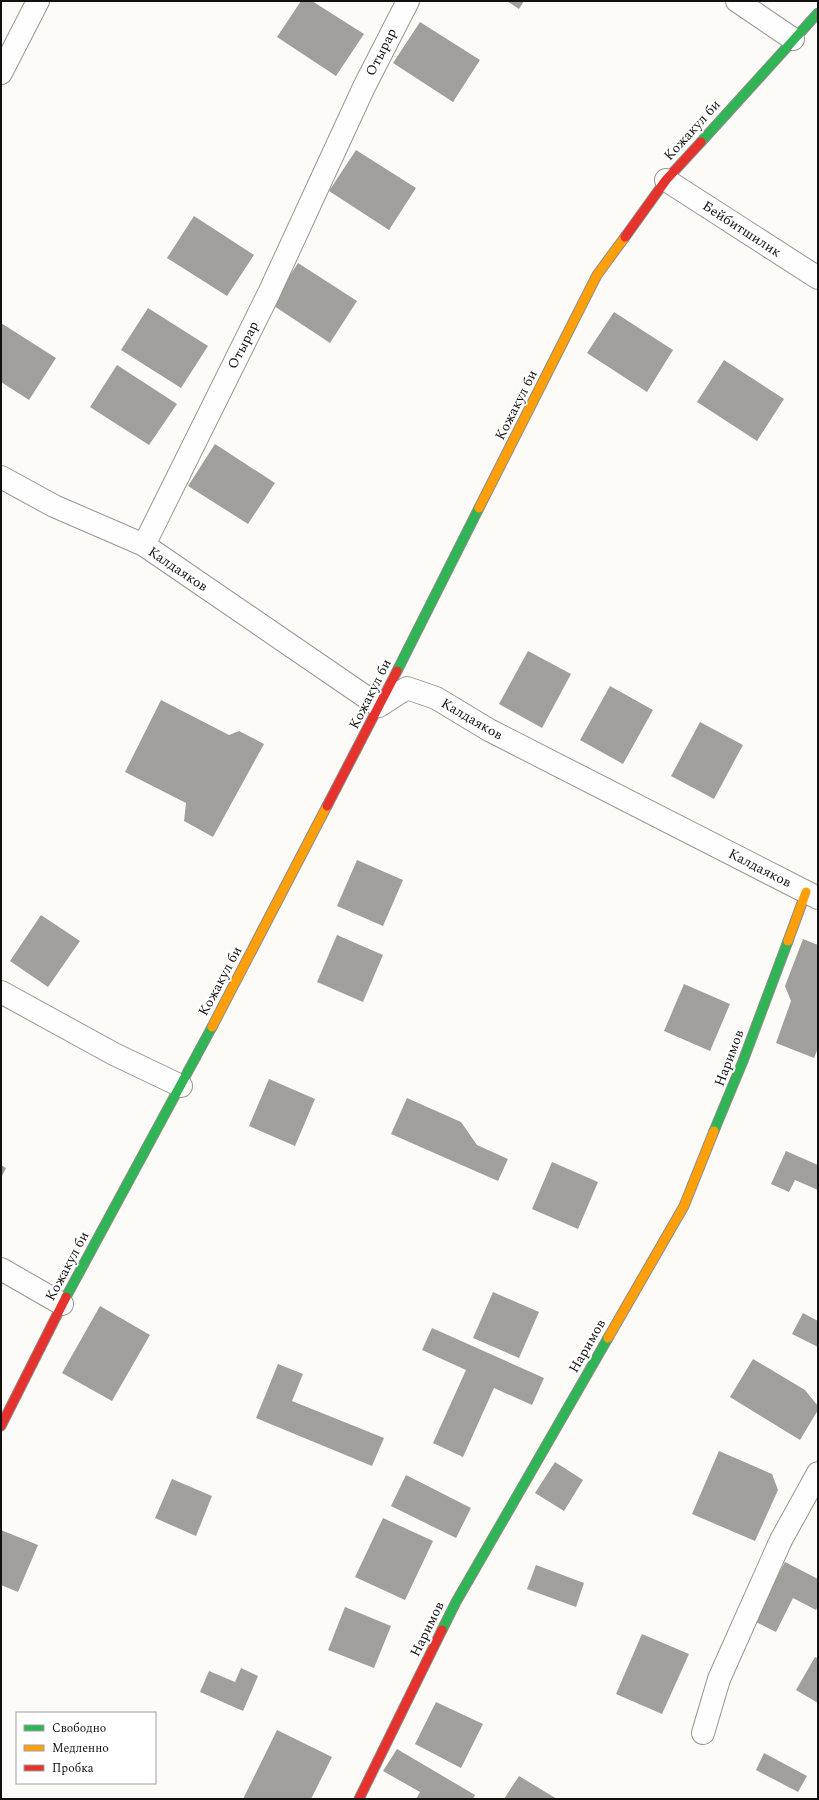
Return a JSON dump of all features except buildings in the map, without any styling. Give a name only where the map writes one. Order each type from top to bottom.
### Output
[{"type":"street","points":[[1,73],[38,1]]},
{"type":"street","name":"Отырар","points":[[144,545],[269,293],[364,87],[408,1]]},
{"type":"street","points":[[737,1],[793,39]]},
{"type":"street","name":"Кожакул би","points":[[1,1426],[62,1304],[181,1086],[379,706],[597,275],[666,180],[818,13]]},
{"type":"street","name":"Бейбитшилик","points":[[666,180],[818,278]]},
{"type":"street","points":[[1,477],[54,506],[144,545]]},
{"type":"street","name":"Калдаяков","points":[[144,545],[379,706],[407,688],[436,698],[489,730],[812,895]]},
{"type":"street","name":"Наримов","points":[[359,1799],[456,1602],[684,1206],[812,895]]},
{"type":"street","points":[[1,992],[114,1054],[181,1086]]},
{"type":"street","points":[[1,1269],[62,1304]]},
{"type":"street","points":[[703,1733],[719,1679],[781,1540],[818,1474]]},
{"type":"traffic: fast","points":[[701,142],[818,13]]},
{"type":"traffic: fast","points":[[397,671],[479,508]]},
{"type":"traffic: fast","points":[[714,1131],[743,1061],[788,941]]},
{"type":"traffic: fast","points":[[66,1297],[212,1027]]},
{"type":"traffic: fast","points":[[442,1630],[456,1602],[608,1338]]},
{"type":"traffic: slow","points":[[479,508],[597,275],[625,237]]},
{"type":"traffic: slow","points":[[212,1027],[327,806]]},
{"type":"traffic: slow","points":[[788,941],[806,892]]},
{"type":"traffic: slow","points":[[608,1338],[684,1206],[714,1131]]},
{"type":"traffic: jam","points":[[625,237],[666,180],[701,142]]},
{"type":"traffic: jam","points":[[327,806],[397,671]]},
{"type":"traffic: jam","points":[[1,1426],[66,1297]]},
{"type":"traffic: jam","points":[[359,1799],[442,1630]]}]
